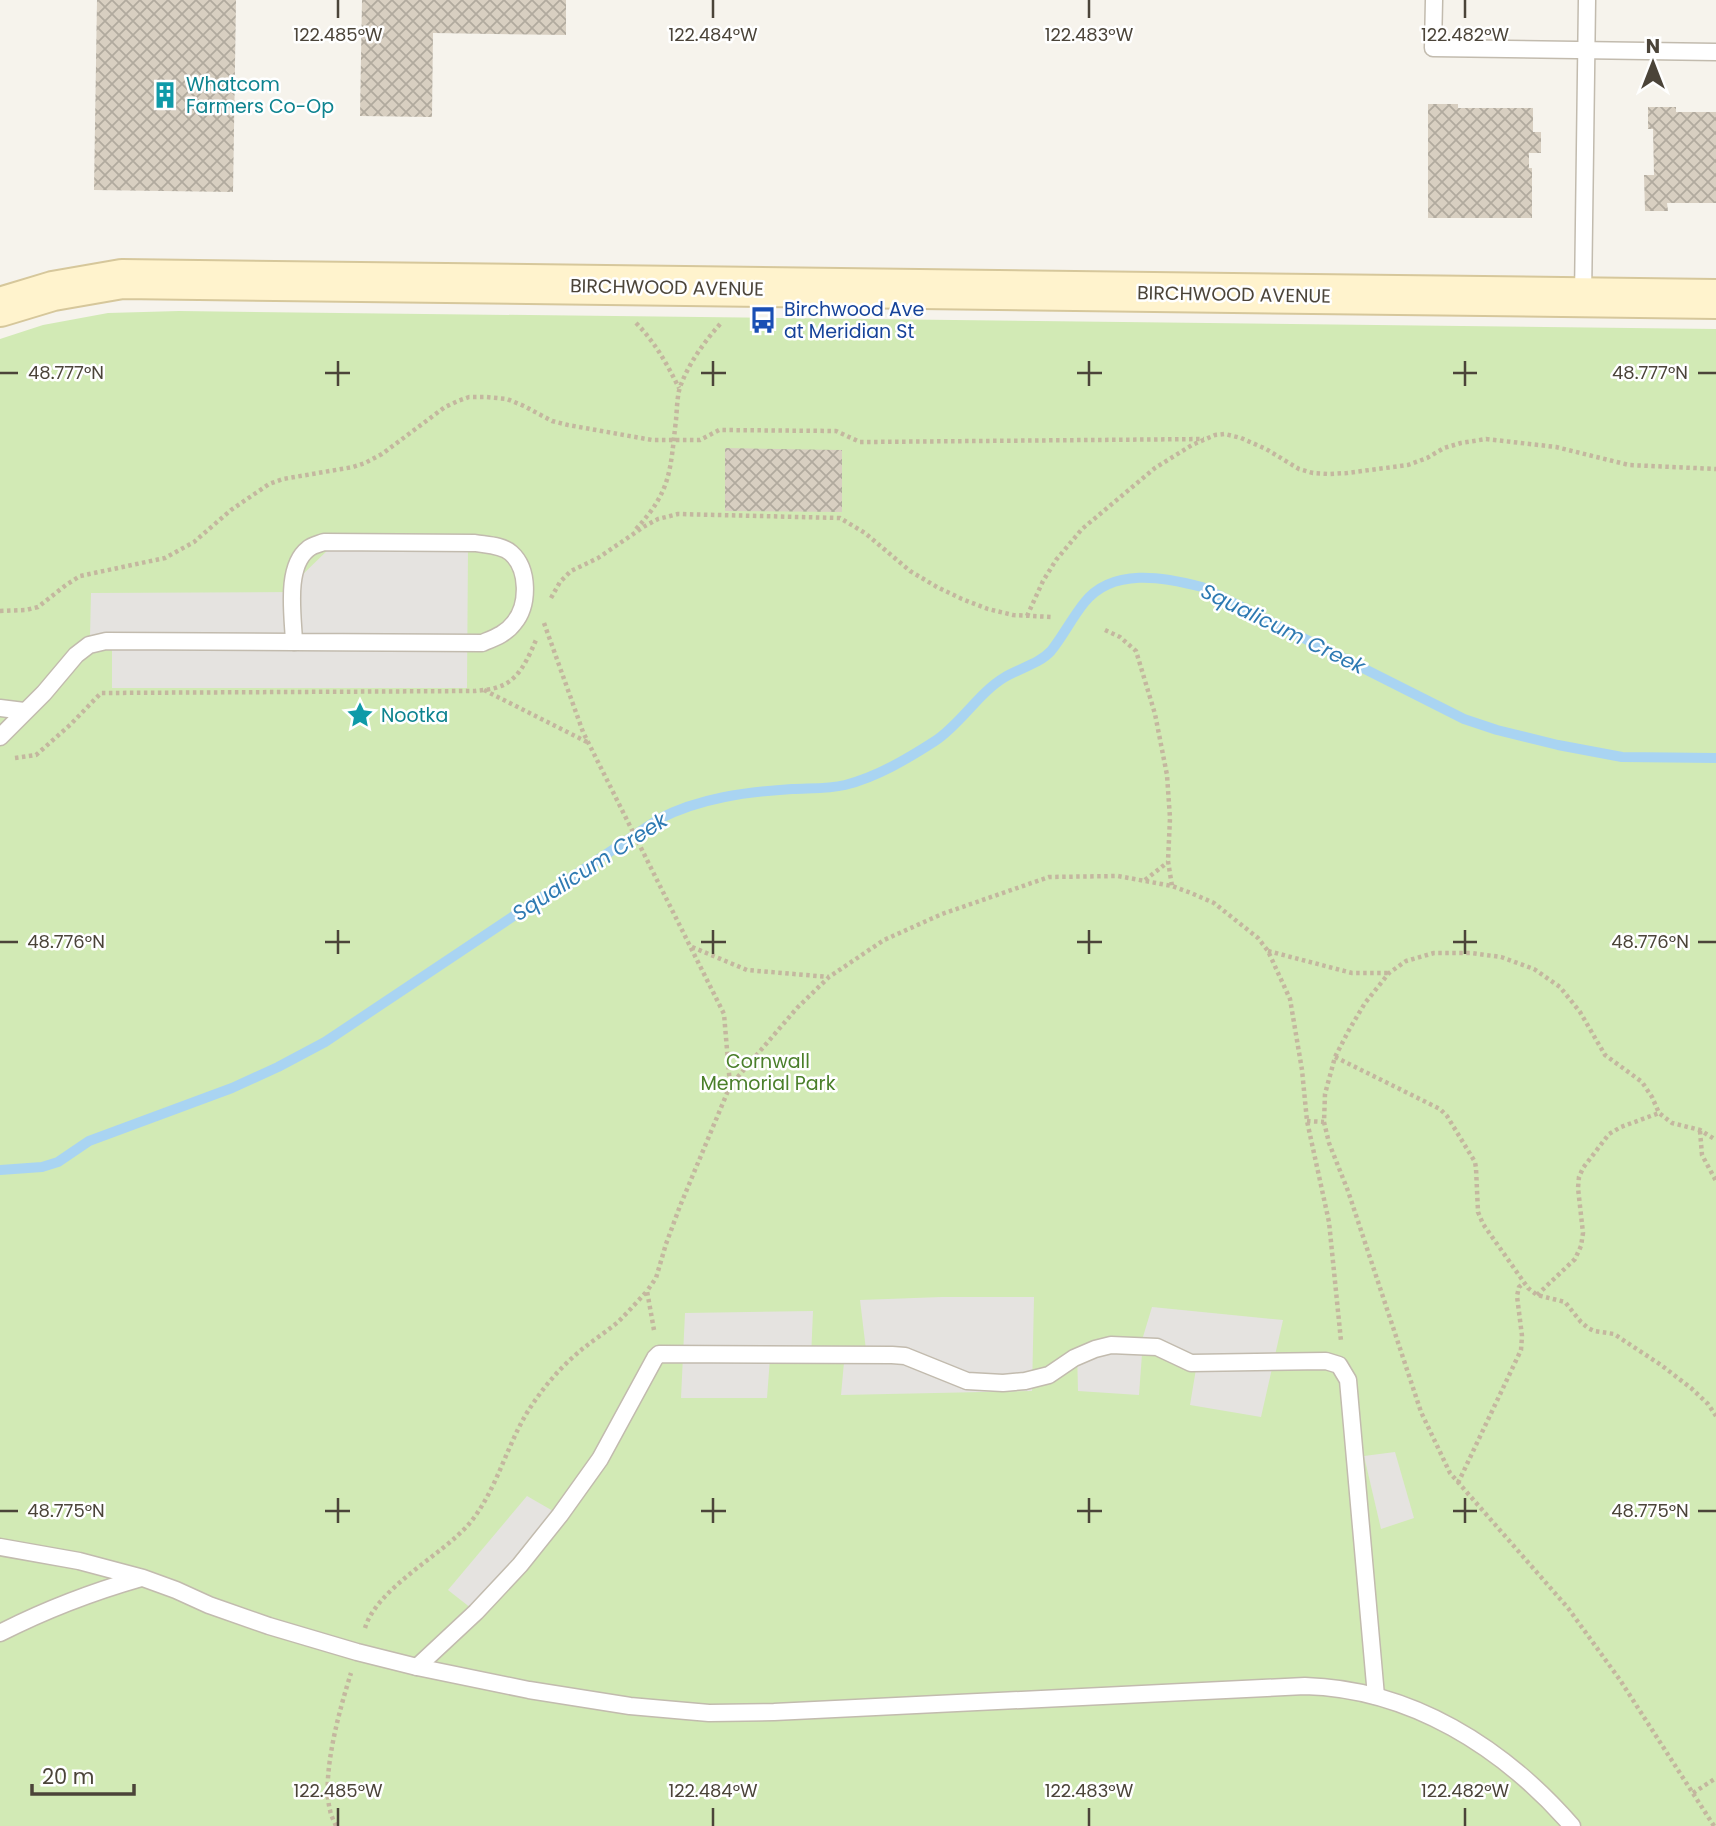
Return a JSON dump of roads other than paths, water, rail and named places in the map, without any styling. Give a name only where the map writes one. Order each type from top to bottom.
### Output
[{"type":"street","name":"BIRCHWOOD AVENUE","points":[[0,307],[53,291],[122,279],[1716,299]]},
{"type":"lane","points":[[1434,0],[1433,48],[1716,52]]},
{"type":"lane","points":[[1583,298],[1587,0]]},
{"type":"lane","points":[[0,737],[24,710],[44,693],[76,655],[89,645],[106,641],[294,642],[482,643],[502,634],[515,622],[524,603],[525,582],[520,564],[510,551],[475,543],[324,542],[309,547],[299,560],[292,580],[294,642]]},
{"type":"lane","points":[[0,708],[24,710]]},
{"type":"lane","points":[[416,1667],[476,1612],[520,1565],[561,1515],[600,1459],[659,1354],[905,1356],[967,1381],[1003,1383],[1049,1375],[1073,1358],[1111,1345],[1157,1348],[1191,1363],[1326,1361],[1339,1365],[1348,1380],[1376,1696]]},
{"type":"lane","points":[[0,1547],[79,1561],[143,1578],[269,1626],[416,1667],[529,1690],[617,1704],[709,1713],[774,1712],[1305,1686],[1361,1692],[1423,1713],[1471,1737],[1537,1788],[1572,1826]]},
{"type":"lane","points":[[0,1633],[74,1600],[143,1578]]},
{"type":"waterway","name":"Squalicum Creek","points":[[0,1170],[42,1167],[58,1162],[89,1141],[232,1088],[278,1067],[325,1042],[659,819],[674,812],[740,794],[845,785],[892,767],[944,734],[995,684],[1035,663],[1051,651],[1084,603],[1109,584],[1124,579],[1155,578],[1202,587],[1464,719],[1497,730],[1622,757],[1716,758]]},
{"type":"place","name":"Whatcom Farmers Co-Op","points":[[165,95]]},
{"type":"place","name":"Birchwood Ave at Meridian St","points":[[763,320]]},
{"type":"place","name":"Nootka","points":[[360,715]]},
{"type":"park label","name":"Cornwall Memorial Park","points":[[768,1072]]}]
